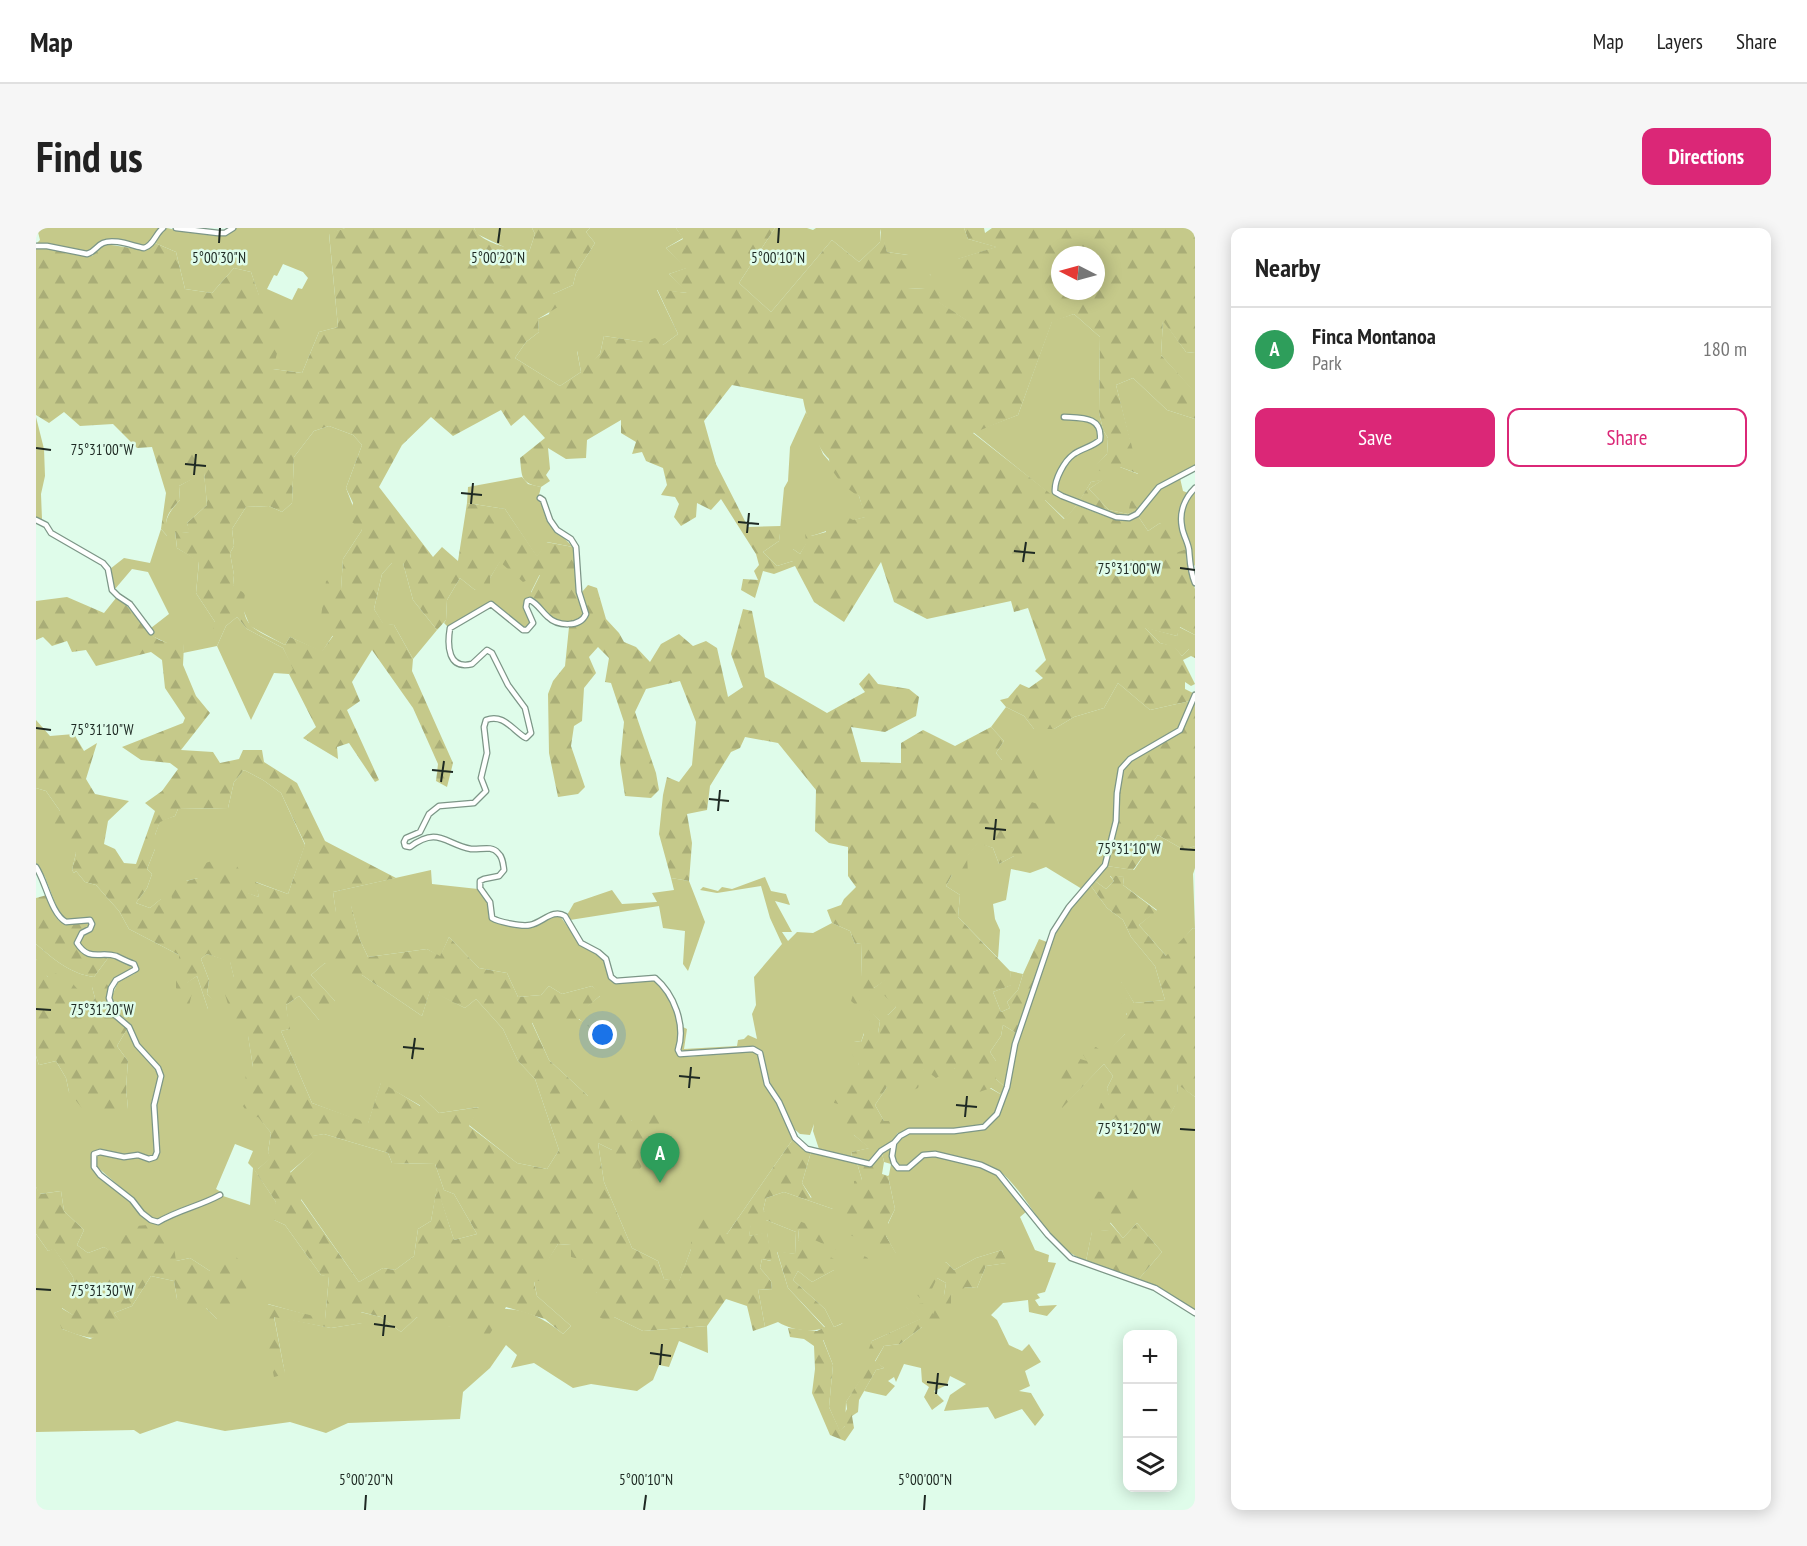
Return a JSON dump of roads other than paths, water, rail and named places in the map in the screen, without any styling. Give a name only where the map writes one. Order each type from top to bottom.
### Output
[{"type":"street","points":[[36,246],[87,254],[91,254],[104,242],[110,241],[144,248],[153,242],[163,228]]},
{"type":"street","points":[[176,228],[219,233],[225,233],[233,228]]},
{"type":"street","points":[[1064,417],[1085,418],[1096,423],[1101,431],[1100,440],[1093,447],[1074,454],[1064,465],[1054,485],[1055,492],[1062,496],[1116,517],[1129,518],[1137,514],[1159,487],[1195,468]]},
{"type":"street","points":[[1195,488],[1183,506],[1181,518],[1189,564],[1195,583]]},
{"type":"street","points":[[540,498],[543,500],[549,520],[576,547],[579,592],[586,614],[579,622],[568,624],[556,622],[548,618],[535,602],[530,600],[527,601],[526,607],[533,623],[527,630],[523,630],[491,604],[450,628],[451,656],[456,664],[461,666],[472,664],[484,651],[492,653],[508,685],[525,708],[531,733],[526,738],[506,722],[494,718],[486,720],[484,727],[488,753],[481,775],[486,791],[474,803],[440,806],[434,809],[420,832],[406,838],[405,846],[410,847],[420,840],[432,837],[445,838],[471,849],[491,848],[497,851],[502,859],[504,870],[499,876],[480,881],[480,888],[490,902],[492,918],[497,921],[529,925],[556,913],[561,914],[565,916],[581,943],[606,959],[611,977],[616,981],[655,978],[674,1001],[681,1042],[678,1050],[680,1054],[753,1049],[760,1053],[767,1084],[779,1102],[795,1137],[807,1149],[870,1164],[881,1151],[909,1131],[954,1131],[984,1127],[997,1114],[1007,1087],[1015,1044],[1053,932],[1069,907],[1105,865],[1116,821],[1121,769],[1130,759],[1180,730],[1195,694]]},
{"type":"street","points":[[36,520],[46,525],[51,533],[103,563],[108,569],[112,590],[130,604],[151,632]]},
{"type":"street","points":[[36,867],[43,878],[58,917],[66,922],[90,920],[92,924],[90,929],[82,933],[77,943],[82,950],[89,955],[115,956],[134,964],[136,969],[116,980],[111,988],[109,998],[111,1008],[114,1016],[129,1027],[137,1046],[158,1068],[161,1076],[154,1105],[157,1152],[155,1157],[149,1159],[138,1155],[124,1157],[99,1152],[94,1154],[94,1167],[132,1200],[142,1213],[158,1222],[173,1212],[203,1204],[220,1195]]},
{"type":"street","points":[[894,1143],[892,1155],[898,1168],[908,1168],[923,1155],[935,1154],[981,1165],[998,1173],[1048,1235],[1071,1258],[1155,1288],[1195,1313]]},
{"type":"place","name":"Finca Montanoa","points":[[660,1183]]}]
